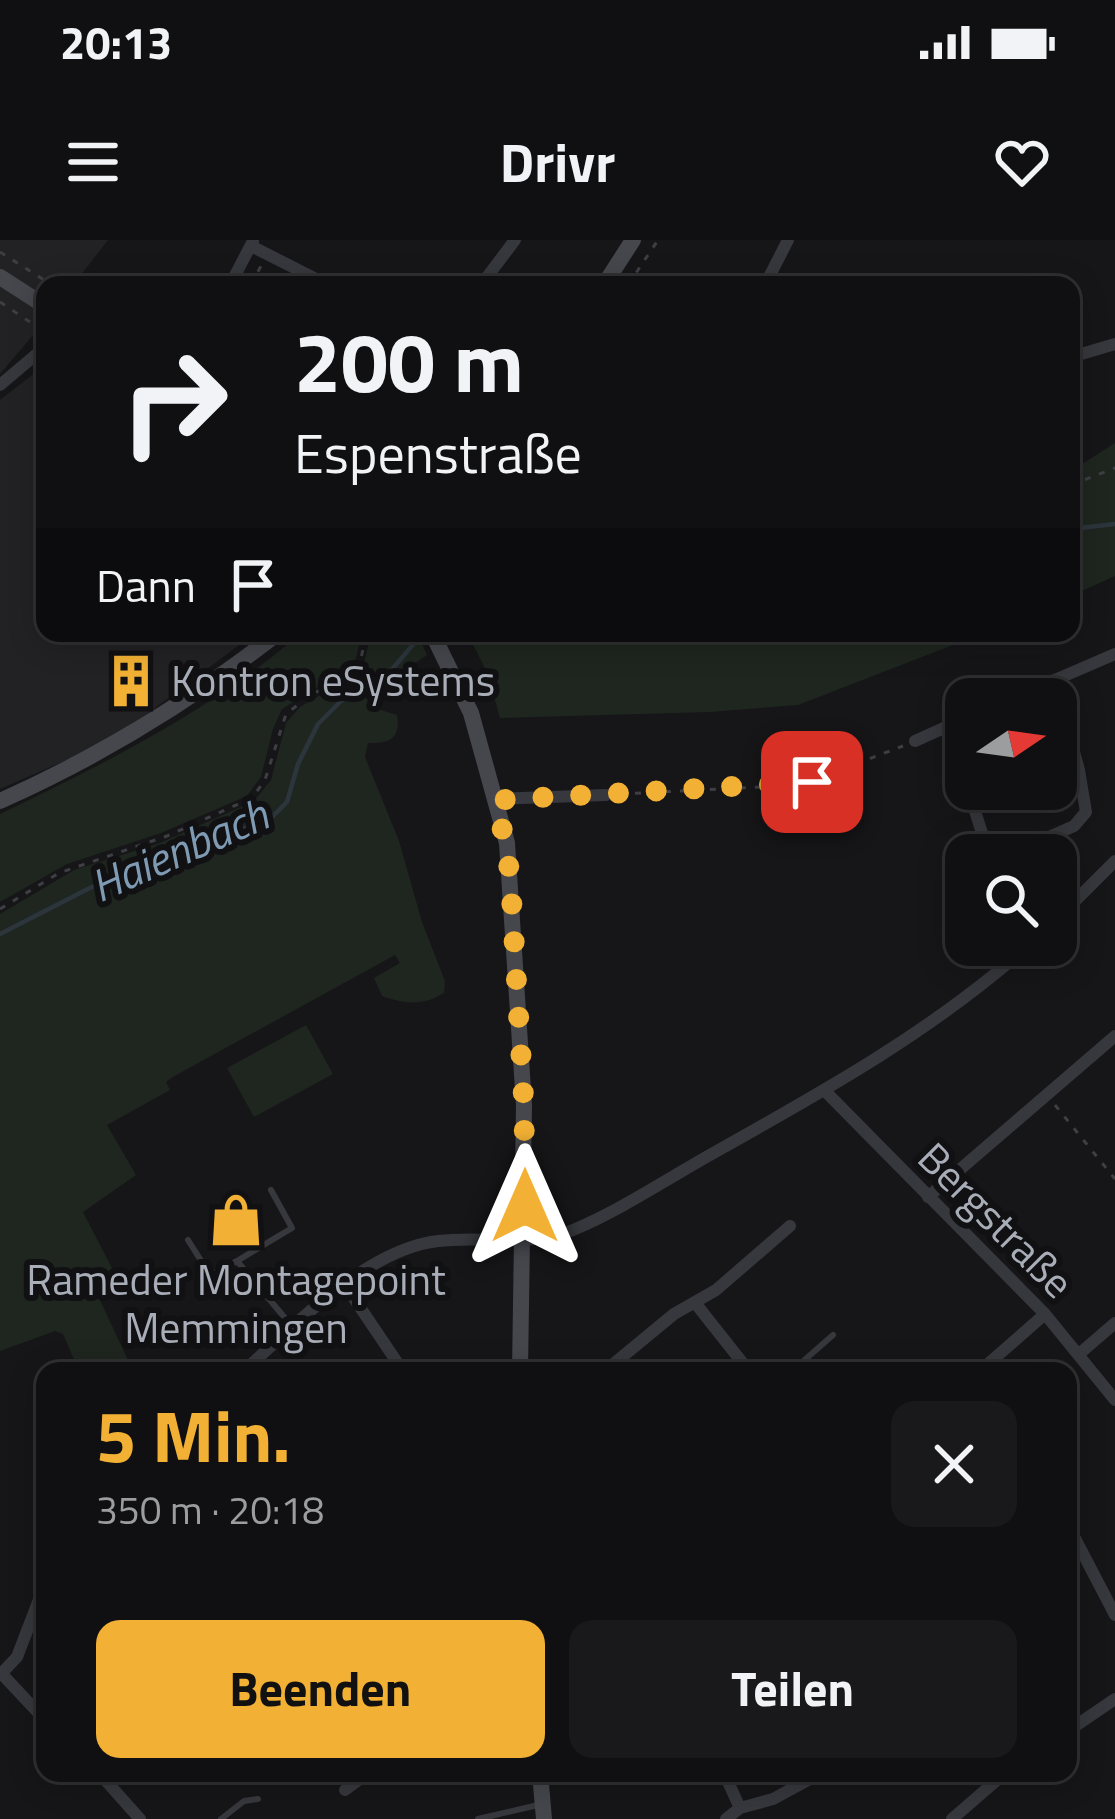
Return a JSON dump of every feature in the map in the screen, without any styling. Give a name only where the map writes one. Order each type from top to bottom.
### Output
[{"type":"street","points":[[488,276],[515,240]]},
{"type":"street","points":[[610,276],[633,240]]},
{"type":"street","points":[[770,276],[788,240]]},
{"type":"street","points":[[235,276],[252,243],[312,276]]},
{"type":"street","points":[[0,277],[36,300]]},
{"type":"street","points":[[1080,354],[1115,344]]},
{"type":"street","points":[[0,385],[36,355]]},
{"type":"street","points":[[0,801],[157,721],[266,642]]},
{"type":"street","points":[[436,642],[471,713],[497,800],[510,873],[524,1105],[520,1362]]},
{"type":"street","points":[[1059,678],[1115,654]]},
{"type":"street","points":[[915,740],[945,727]]},
{"type":"street","points":[[1056,834],[1074,826],[1086,812],[1077,763]]},
{"type":"street","points":[[497,800],[606,795]]},
{"type":"street","points":[[1077,899],[1115,861]]},
{"type":"street","points":[[254,1362],[345,1285],[401,1252],[428,1242],[545,1239],[592,1221],[825,1091],[921,1030],[1002,966]]},
{"type":"street","points":[[928,1197],[1115,1036]]},
{"type":"street","name":"Bergstraße","points":[[825,1091],[1045,1315],[1115,1400]]},
{"type":"street","points":[[615,1362],[674,1314],[696,1304],[790,1226]]},
{"type":"street","points":[[345,1285],[397,1362]]},
{"type":"street","points":[[696,1304],[741,1362]]},
{"type":"street","points":[[990,1362],[1045,1315]]},
{"type":"street","points":[[1079,1354],[1115,1323]]},
{"type":"street","points":[[1077,1542],[1115,1615]]},
{"type":"street","points":[[36,1608],[17,1658],[1,1675],[36,1711]]},
{"type":"street","points":[[1077,1725],[1115,1699]]},
{"type":"street","points":[[107,1782],[140,1819]]},
{"type":"street","points":[[345,1790],[356,1782]]},
{"type":"street","points":[[542,1782],[544,1812]]},
{"type":"street","points":[[728,1782],[740,1808]]},
{"type":"street","points":[[726,1819],[740,1808],[773,1799],[804,1782]]},
{"type":"street","points":[[952,1819],[995,1782]]},
{"type":"lane","points":[[188,1240],[210,1275],[292,1228],[271,1190]]},
{"type":"lane","points":[[237,1261],[293,1327]]},
{"type":"lane","points":[[802,1362],[833,1335]]},
{"type":"lane","points":[[221,1819],[258,1798]]},
{"type":"lane","points":[[478,1819],[544,1812]]},
{"type":"path","points":[[634,276],[658,240]]},
{"type":"path","points":[[0,252],[38,276]]},
{"type":"path","points":[[0,302],[36,326]]},
{"type":"path","points":[[1080,481],[1115,467]]},
{"type":"path","points":[[0,909],[59,873],[167,836],[252,798],[267,774],[286,714],[352,671],[365,642]]},
{"type":"path","points":[[606,795],[800,785],[915,740]]},
{"type":"path","points":[[1046,1095],[1115,1179]]},
{"type":"shaded area","points":[[0,240],[108,240],[80,276],[36,276],[36,332],[0,374]]},
{"type":"shaded area","points":[[36,372],[36,642],[243,642],[92,749],[0,789],[0,400]]},
{"type":"shaded area","points":[[1115,443],[1115,576],[1080,592],[1080,465]]},
{"type":"shaded area","points":[[290,642],[360,642],[350,667],[282,709],[261,777],[247,796],[161,833],[67,864],[0,902],[0,814],[194,711]]},
{"type":"shaded area","points":[[369,642],[421,642],[427,655],[393,678],[381,693],[381,710],[397,715],[397,730],[387,741],[368,743],[365,757],[399,841],[445,981],[444,993],[414,1002],[382,996],[374,978],[400,963],[395,955],[171,1078],[166,1082],[170,1090],[107,1125],[136,1175],[83,1212],[114,1272],[93,1285],[129,1362],[75,1362],[63,1334],[55,1331],[0,1351],[0,914],[74,870],[160,843],[254,801],[271,780],[286,723],[300,707],[355,675],[364,663]]},
{"type":"shaded area","points":[[472,642],[961,642],[798,705],[710,712],[500,718],[488,674]]},
{"type":"shaded area","points":[[306,1025],[333,1074],[254,1117],[227,1068]]},
{"type":"waterway","name":"Haienbach","points":[[1080,528],[1115,524]]},
{"type":"waterway","name":"Haienbach","points":[[0,934],[127,869],[272,817],[287,802],[298,764],[318,724],[343,699],[388,674],[415,642]]},
{"type":"place","name":"Kontron eSystems","points":[[131,681]]},
{"type":"place","name":"Rameder Montagepoint Memmingen","points":[[236,1220]]},
{"type":"route","points":[[525,1206],[510,873],[497,800],[812,782]]}]
